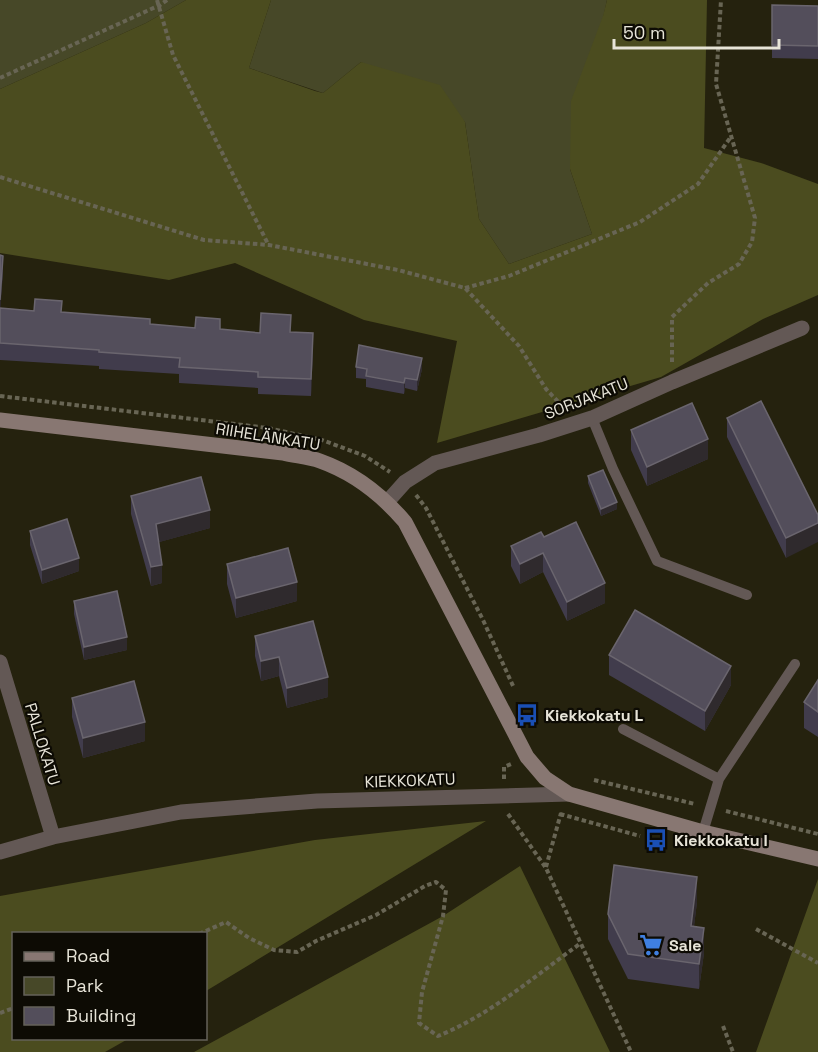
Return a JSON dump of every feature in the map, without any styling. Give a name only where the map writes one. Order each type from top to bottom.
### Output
[{"type":"street","name":"SORJAKATU","points":[[388,501],[405,482],[435,463],[539,435],[584,420],[802,328]]},
{"type":"street","name":"RIIHELÄNKATU","points":[[0,420],[283,453],[320,461],[354,477],[388,501],[405,522],[527,757],[545,778],[569,794]]},
{"type":"street","name":"PALLOKATU","points":[[0,662],[52,837]]},
{"type":"street","name":"KIEKKOKATU","points":[[0,852],[52,837],[181,812],[317,801],[569,794],[703,832],[818,859]]},
{"type":"lane","points":[[584,420],[613,469],[657,561],[747,595]]},
{"type":"lane","points":[[703,832],[719,779],[795,664]]},
{"type":"lane","points":[[624,729],[719,779]]},
{"type":"path","points":[[157,0],[173,55],[269,245]]},
{"type":"path","points":[[0,78],[160,5],[166,0]]},
{"type":"path","points":[[672,382],[672,317],[708,283],[738,264],[752,243],[755,218],[716,84],[721,0]]},
{"type":"path","points":[[0,177],[204,240],[269,245],[398,270],[465,288],[509,276],[640,222],[698,184],[731,138]]},
{"type":"path","points":[[465,288],[519,346],[546,389],[584,420]]},
{"type":"path","points":[[527,757],[504,767],[508,814],[546,868],[632,1052]]},
{"type":"path","points":[[546,868],[558,820],[569,794]]},
{"type":"path","points":[[201,932],[226,922],[249,938],[274,950],[297,952],[316,941],[376,915],[424,886],[436,882],[446,890],[445,899],[422,992],[419,1023],[438,1036],[461,1026],[527,984],[581,943]]},
{"type":"path","points":[[756,929],[818,963]]},
{"type":"path","points":[[723,1026],[733,1052]]},
{"type":"green space","points":[[0,0],[186,0],[146,23],[0,89]]},
{"type":"green space","points":[[271,0],[607,0],[570,169],[592,234],[509,264],[479,219],[465,122],[361,62],[323,93],[249,68]]},
{"type":"shaded area","points":[[186,0],[271,0],[249,68],[315,91],[323,93],[361,62],[440,85],[465,122],[479,219],[509,264],[592,234],[570,169],[571,101],[607,0],[707,0],[704,148],[761,163],[818,184],[818,295],[763,319],[661,377],[437,443],[457,341],[364,320],[235,263],[169,280],[0,253],[0,89],[146,23]]},
{"type":"shaded area","points":[[486,821],[207,990],[207,932],[12,932],[12,1040],[126,1040],[105,1052],[0,1052],[0,896],[315,840]]},
{"type":"shaded area","points":[[520,866],[610,1052],[194,1052],[443,916]]},
{"type":"shaded area","points":[[818,879],[818,1052],[756,1052]]},
{"type":"building","points":[[772,5],[818,6],[818,46],[772,45]]},
{"type":"building","points":[[0,255],[3,256],[0,300]]},
{"type":"building","points":[[35,299],[62,301],[61,312],[150,319],[150,324],[195,328],[196,317],[220,319],[220,329],[260,333],[261,313],[291,315],[290,332],[313,333],[311,379],[258,377],[258,372],[179,367],[180,358],[0,343],[0,308],[34,311]]},
{"type":"building","points":[[359,345],[422,358],[417,380],[405,378],[404,383],[366,376],[367,369],[356,367]]},
{"type":"building","points":[[761,401],[818,515],[818,523],[786,538],[727,418]]},
{"type":"building","points":[[692,403],[708,439],[647,467],[631,430]]},
{"type":"building","points":[[603,470],[617,502],[601,509],[588,476]]},
{"type":"building","points":[[201,477],[210,510],[156,524],[162,565],[151,567],[131,496]]},
{"type":"building","points":[[67,519],[79,558],[42,570],[30,531]]},
{"type":"building","points":[[576,522],[605,583],[567,602],[543,553],[520,564],[511,546],[541,532],[544,537]]},
{"type":"building","points":[[288,548],[297,582],[236,598],[227,564]]},
{"type":"building","points":[[117,591],[127,637],[84,647],[74,601]]},
{"type":"building","points":[[635,610],[731,666],[705,711],[609,655]]},
{"type":"building","points":[[313,621],[328,677],[287,688],[279,657],[261,661],[255,636]]},
{"type":"building","points":[[818,680],[818,712],[804,702]]},
{"type":"building","points":[[134,681],[145,722],[83,738],[72,698]]},
{"type":"building","name":"Sale","points":[[614,865],[697,877],[691,926],[704,928],[699,964],[628,954],[608,914]]},
{"type":"place","name":"Kiekkokatu L","points":[[527,715]]},
{"type":"place","name":"Kiekkokatu I","points":[[656,840]]},
{"type":"place","name":"Sale","points":[[651,945]]}]
